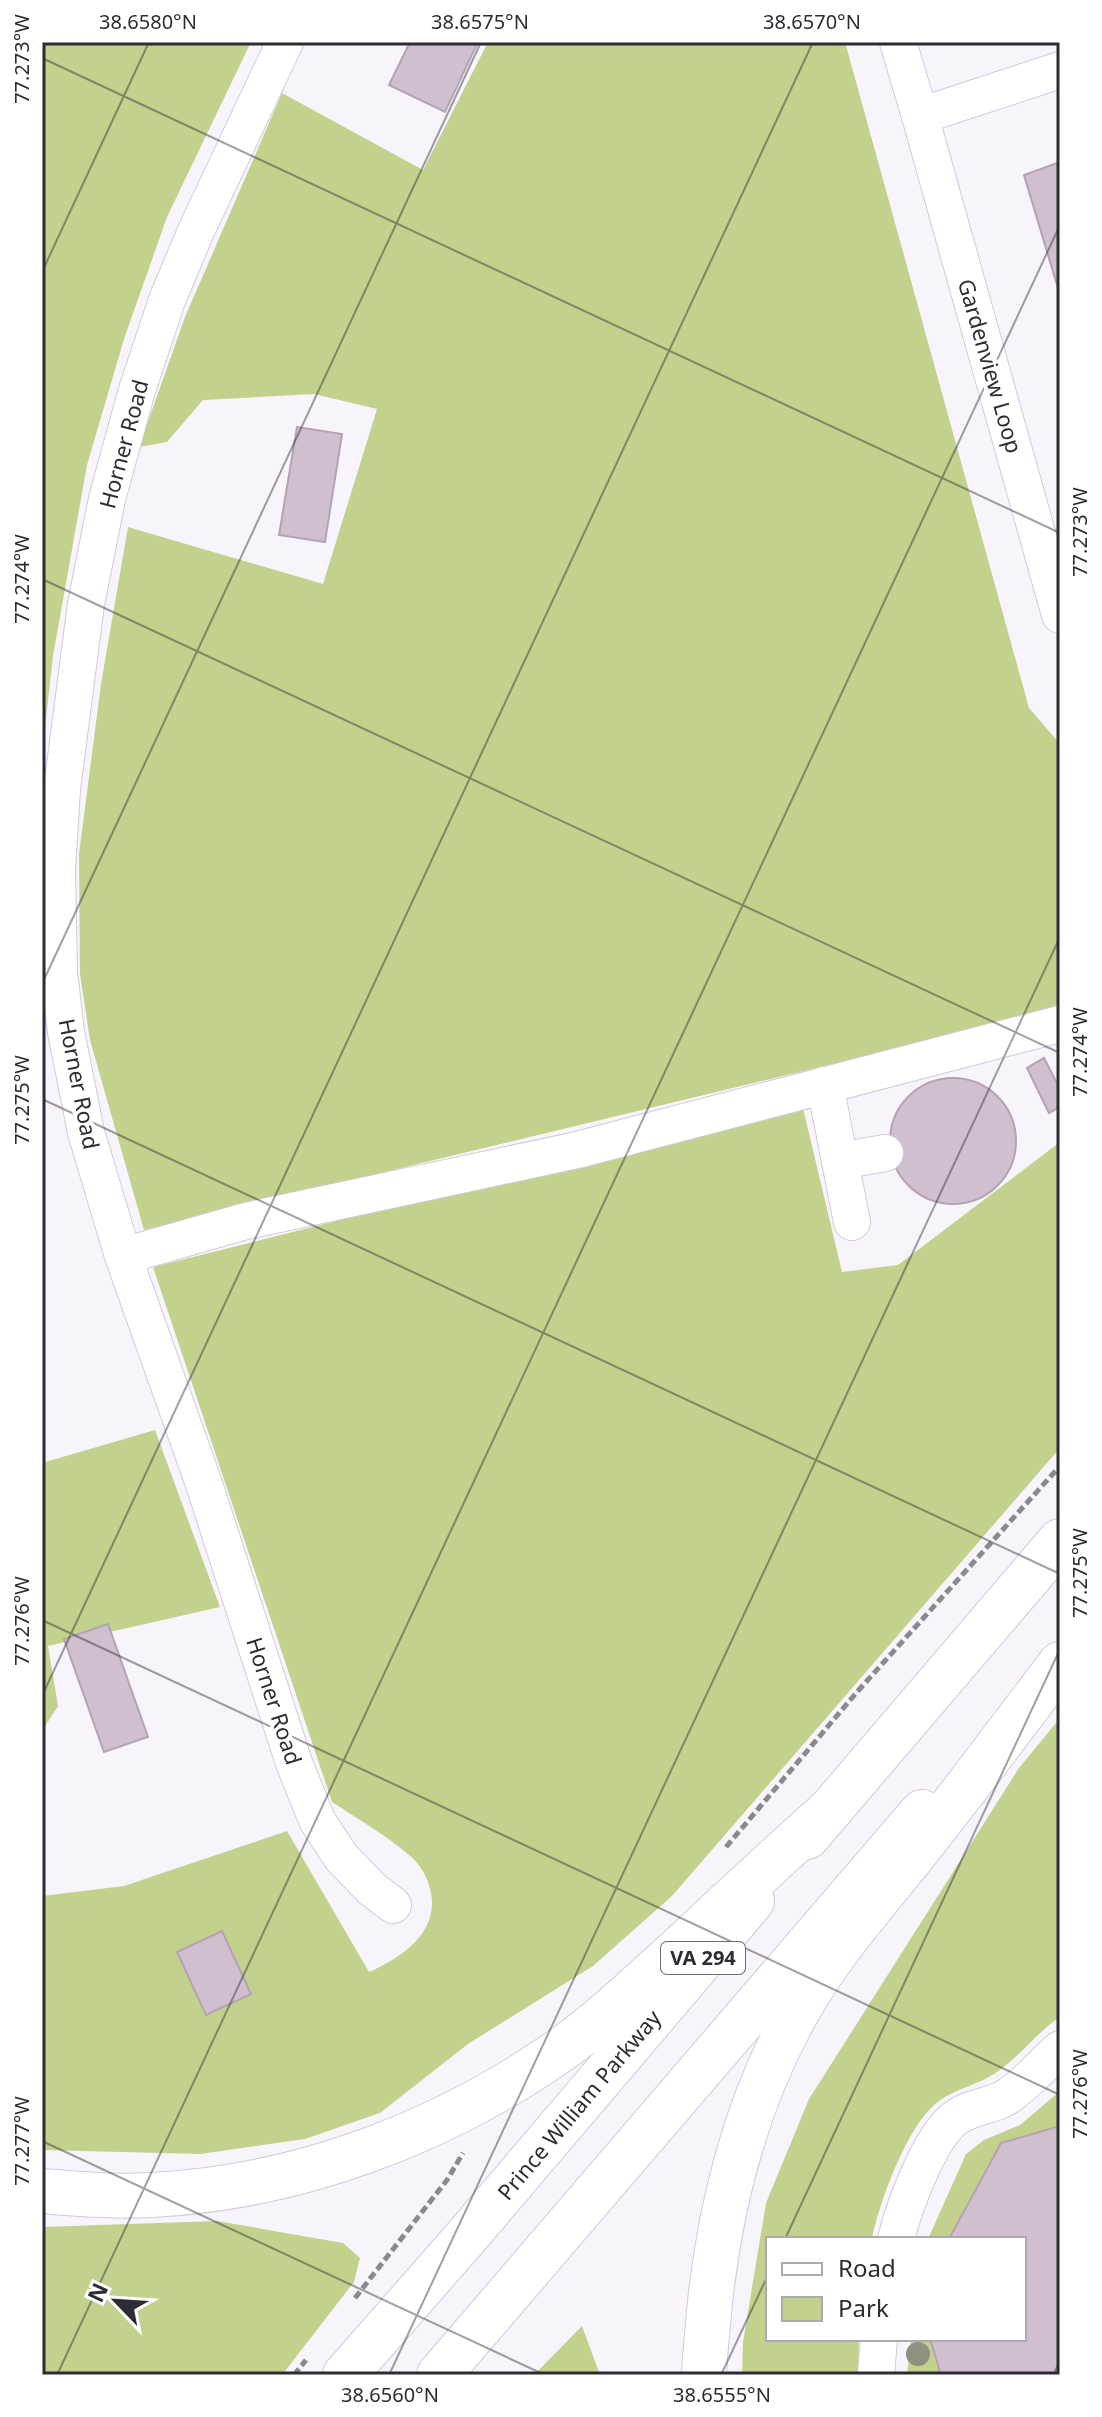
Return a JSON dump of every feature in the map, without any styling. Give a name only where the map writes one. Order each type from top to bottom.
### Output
[{"type":"main road","name":"Prince William Parkway","points":[[329,2363],[467,2236],[1060,1541]]},
{"type":"main road","name":"VA 294","points":[[439,2375],[1060,1652]]},
{"type":"main road","points":[[704,2375],[714,2270],[727,2190],[750,2117],[781,2044],[839,1948],[927,1839],[1060,1664]]},
{"type":"main road","points":[[42,2191],[152,2195],[234,2186],[330,2163],[408,2135],[495,2092],[563,2049],[626,1998],[832,1808]]},
{"type":"street","name":"Horner Road","points":[[285,42],[167,300],[137,390],[107,499],[82,635],[62,789],[57,870],[59,972],[66,1032],[86,1132],[123,1256],[204,1484],[294,1763],[317,1820],[341,1857],[372,1889],[393,1905]]},
{"type":"street","name":"Gardenview Loop","points":[[898,42],[1060,615]]},
{"type":"street","points":[[920,116],[1060,70]]},
{"type":"street","points":[[123,1256],[246,1221],[577,1150],[1060,1024]]},
{"type":"street","points":[[825,1085],[852,1222]]},
{"type":"street","points":[[840,1161],[885,1153]]},
{"type":"street","points":[[897,2237],[904,2212],[943,2130],[959,2115],[993,2103],[1018,2089],[1060,2049]]},
{"type":"street","points":[[876,2375],[879,2341]]},
{"type":"path","points":[[723,1850],[867,1680],[1060,1466]]},
{"type":"path","points":[[352,2302],[447,2180],[468,2144]]},
{"type":"path","points":[[294,2375],[329,2363]]},
{"type":"green space","points":[[42,42],[251,42],[167,217],[124,339],[87,465],[53,656],[42,754]]},
{"type":"green space","points":[[488,42],[845,42],[1029,708],[1060,744],[1060,1009],[144,1230],[90,1040],[80,974],[79,854],[101,684],[128,527],[323,584],[377,409],[314,394],[203,400],[167,442],[139,447],[185,317],[282,93],[423,170]]},
{"type":"green space","points":[[802,1104],[842,1272],[898,1265],[1060,1142],[1060,1448],[672,1896],[593,1966],[468,2044],[380,2113],[305,2139],[200,2154],[42,2150],[42,1896],[124,1886],[287,1831],[369,1972],[396,1958],[418,1939],[431,1915],[429,1885],[416,1861],[332,1802],[153,1267]]},
{"type":"green space","points":[[155,1430],[220,1607],[48,1646],[58,1706],[42,1731],[42,1463]]},
{"type":"green space","points":[[1060,1718],[1060,2017],[1003,2068],[945,2097],[928,2112],[916,2127],[896,2165],[873,2237],[766,2237],[766,2341],[859,2341],[858,2375],[742,2375],[743,2342],[766,2203],[809,2099],[1019,1768]]},
{"type":"green space","points":[[1060,2091],[1060,2126],[1001,2143],[950,2237],[929,2237],[966,2154],[984,2140],[1020,2125]]},
{"type":"green space","points":[[217,2221],[343,2243],[360,2258],[354,2282],[282,2375],[42,2375],[42,2227]]},
{"type":"green space","points":[[582,2326],[600,2375],[534,2375]]},
{"type":"green space","points":[[911,2341],[931,2341],[941,2375],[907,2375]]},
{"type":"building","points":[[410,42],[478,42],[445,112],[389,85]]},
{"type":"building","points":[[1060,162],[1060,295],[1024,175]]},
{"type":"building","points":[[297,427],[342,434],[325,542],[279,535]]},
{"type":"building","points":[[1044,1058],[1060,1089],[1060,1107],[1049,1113],[1027,1068]]},
{"type":"building","points":[[953,1078],[977,1083],[997,1097],[1011,1117],[1016,1141],[1011,1165],[997,1185],[977,1199],[953,1204],[929,1199],[909,1185],[895,1165],[890,1141],[895,1117],[909,1097],[929,1083]]},
{"type":"building","points":[[108,1624],[148,1737],[104,1752],[64,1639]]},
{"type":"building","points":[[222,1931],[251,1994],[206,2015],[177,1952]]},
{"type":"building","points":[[1060,2126],[1060,2375],[941,2375],[931,2341],[1026,2341],[1026,2237],[950,2237],[1001,2143]]}]
